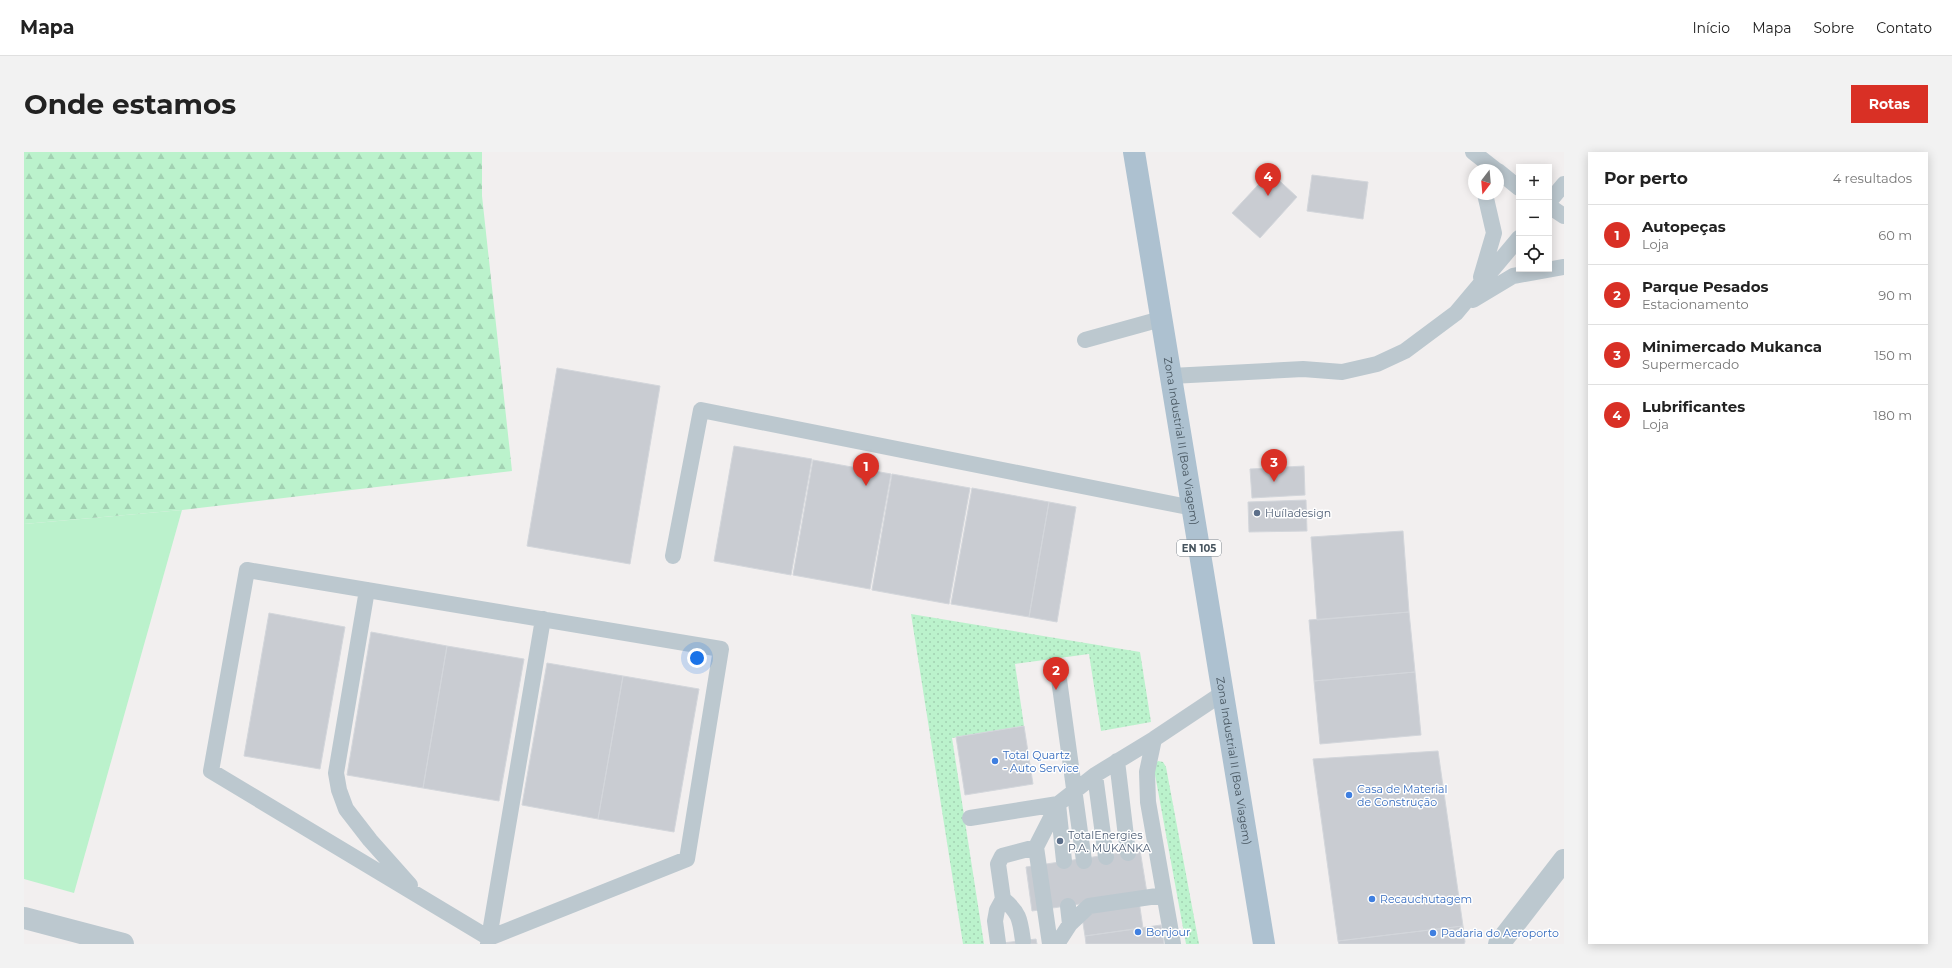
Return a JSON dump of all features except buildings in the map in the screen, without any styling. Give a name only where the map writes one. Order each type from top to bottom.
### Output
[{"type":"main road","name":"Zona Industrial II (Boa Viagem)","points":[[1134,152],[1264,944]]},
{"type":"street","points":[[1499,944],[1564,860]]},
{"type":"street","points":[[24,918],[123,944]]},
{"type":"lane","points":[[1467,152],[1472,164]]},
{"type":"lane","points":[[1473,152],[1488,164]]},
{"type":"lane","points":[[1504,176],[1516,186]]},
{"type":"lane","points":[[1551,200],[1564,184]]},
{"type":"lane","points":[[1456,313],[1483,275],[1494,233],[1486,200]]},
{"type":"lane","points":[[1552,208],[1564,216]]},
{"type":"lane","points":[[1456,313],[1516,242]]},
{"type":"lane","points":[[1171,376],[1303,369],[1342,372],[1377,364],[1405,351],[1485,291],[1513,276],[1564,267]]},
{"type":"lane","points":[[1086,340],[1161,318]]},
{"type":"lane","points":[[673,556],[701,410],[1192,508]]},
{"type":"lane","points":[[247,570],[721,649],[687,859],[489,941],[419,896],[211,771],[247,570]]},
{"type":"lane","points":[[367,590],[336,773],[339,790],[346,809],[370,840],[419,896]]},
{"type":"lane","points":[[489,941],[543,620]]},
{"type":"lane","points":[[1058,672],[1084,861]]},
{"type":"lane","points":[[1050,944],[1036,847],[1058,804],[1075,789],[1095,775],[1154,739],[1223,692]]},
{"type":"lane","points":[[1154,739],[1147,772],[1148,802],[1173,944]]},
{"type":"lane","points":[[1117,761],[1128,853]]},
{"type":"lane","points":[[1095,775],[1106,857]]},
{"type":"lane","points":[[970,818],[1058,804]]},
{"type":"lane","points":[[1058,804],[1064,861]]},
{"type":"lane","points":[[998,943],[995,921],[997,910],[1003,900],[998,864],[1002,856],[1036,847]]},
{"type":"lane","points":[[1057,944],[1070,924],[1089,906],[1164,895]]},
{"type":"lane","points":[[1003,900],[1014,908],[1020,917],[1023,941]]},
{"type":"lane","points":[[1068,906],[1070,924]]},
{"type":"green space","points":[[24,152],[482,152],[482,196],[512,471],[182,510],[24,524]]},
{"type":"green space","points":[[182,510],[74,893],[24,879],[24,524]]},
{"type":"green space","points":[[911,614],[1140,652],[1151,722],[1101,731],[1089,654],[1015,664],[1024,726],[952,738],[984,944],[963,944]]},
{"type":"green space","points":[[1158,761],[1163,762],[1166,767],[1199,944],[1186,944],[1154,769],[1155,764]]},
{"type":"place","name":"Lubrificantes","points":[[1268,196]]},
{"type":"place","name":"Minimercado Mukanca","points":[[1274,482]]},
{"type":"place","name":"Autopeças","points":[[866,486]]},
{"type":"place","name":"Huíladesign","points":[[1257,513]]},
{"type":"place","name":"Parque Pesados","points":[[1056,690]]},
{"type":"place","name":"Total Quartz - Auto Service","points":[[995,761]]},
{"type":"place","name":"Casa de Material de Construção","points":[[1349,795]]},
{"type":"place","name":"TotalEnergies P.A. MUKANKA","points":[[1060,841]]},
{"type":"place","name":"Recauchutagem","points":[[1372,899]]},
{"type":"place","name":"Bonjour","points":[[1138,932]]},
{"type":"place","name":"Padaria do Aeroporto","points":[[1433,933]]}]
